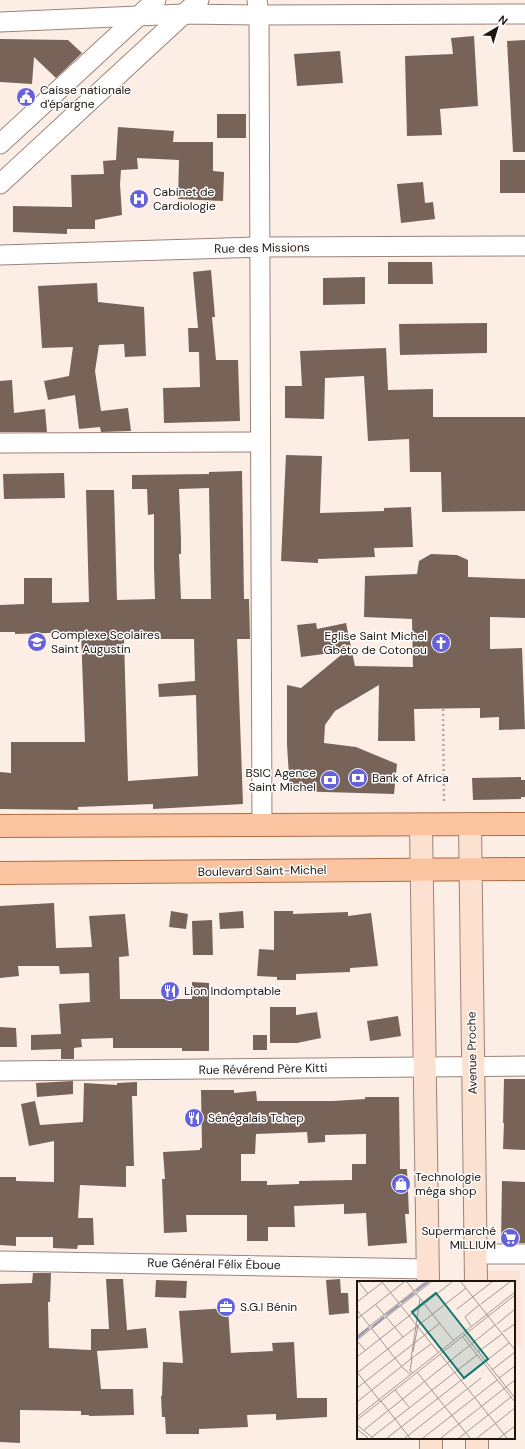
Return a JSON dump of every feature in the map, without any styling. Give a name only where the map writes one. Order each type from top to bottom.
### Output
[{"type":"main road","points":[[0,826],[525,824]]},
{"type":"main road","name":"Boulevard Saint-Michel","points":[[0,873],[525,869]]},
{"type":"street","points":[[0,144],[156,0]]},
{"type":"street","points":[[0,184],[199,0]]},
{"type":"street","points":[[0,22],[184,14],[258,7],[525,14]]},
{"type":"street","points":[[258,7],[262,825]]},
{"type":"street","name":"Rue des Missions","points":[[0,255],[260,247],[525,246]]},
{"type":"street","points":[[0,443],[260,442]]},
{"type":"street","name":"Avenue Proche","points":[[470,824],[476,1281]]},
{"type":"street","points":[[421,825],[428,1275]]},
{"type":"street","name":"Rue Révérend Père Kitti","points":[[0,1071],[525,1066]]},
{"type":"street","points":[[475,1254],[525,1254]]},
{"type":"street","name":"Rue Général Félix Éboue","points":[[0,1261],[428,1275]]},
{"type":"path","points":[[444,709],[444,824]]},
{"type":"shaded area","points":[[481,1271],[520,1271],[521,1346],[515,1346],[515,1281],[481,1281]]},
{"type":"building","points":[[474,36],[478,106],[440,109],[442,135],[407,136],[405,56],[453,54],[451,38]]},
{"type":"building","points":[[0,39],[68,40],[82,53],[56,78],[34,57],[32,84],[0,82]]},
{"type":"building","points":[[525,40],[525,152],[513,152],[507,41]]},
{"type":"building","points":[[340,51],[343,83],[297,86],[294,54]]},
{"type":"building","points":[[217,114],[246,114],[246,138],[217,138]]},
{"type":"building","points":[[118,127],[174,131],[173,142],[213,142],[213,171],[224,172],[223,201],[178,199],[179,160],[137,158],[138,169],[121,170],[120,184],[122,215],[95,220],[95,229],[67,229],[67,234],[13,232],[13,206],[72,207],[71,175],[104,174],[103,161],[116,160]]},
{"type":"building","points":[[500,160],[525,160],[525,193],[500,193]]},
{"type":"building","points":[[423,182],[425,203],[433,202],[435,219],[401,223],[397,184]]},
{"type":"building","points":[[388,262],[432,262],[433,284],[388,284]]},
{"type":"building","points":[[211,270],[215,317],[212,317],[216,360],[238,360],[240,421],[164,423],[163,388],[200,387],[199,352],[189,352],[188,328],[198,328],[193,272]]},
{"type":"building","points":[[365,277],[365,304],[323,305],[323,278]]},
{"type":"building","points":[[97,283],[98,302],[144,307],[146,356],[125,357],[124,344],[99,345],[95,371],[101,411],[128,408],[131,431],[101,432],[100,427],[79,429],[75,395],[48,400],[44,381],[69,376],[73,347],[42,348],[38,286]]},
{"type":"building","points":[[487,323],[487,353],[400,355],[399,324]]},
{"type":"building","points":[[386,348],[388,390],[433,389],[433,417],[525,417],[525,511],[442,512],[441,472],[410,472],[409,439],[368,441],[364,376],[325,378],[324,419],[285,418],[285,386],[302,386],[300,351]]},
{"type":"building","points":[[12,380],[14,413],[45,409],[47,432],[0,432],[0,381]]},
{"type":"building","points":[[286,455],[322,456],[320,513],[384,511],[384,508],[411,507],[413,547],[374,548],[375,557],[318,559],[318,563],[281,561]]},
{"type":"building","points":[[242,471],[244,599],[249,599],[250,639],[237,639],[243,804],[153,809],[153,804],[78,807],[78,810],[0,809],[0,772],[11,773],[11,742],[85,742],[81,632],[15,634],[15,632],[0,632],[0,605],[24,604],[24,578],[52,578],[52,603],[89,602],[86,490],[114,490],[117,600],[155,599],[154,514],[148,515],[147,489],[132,489],[132,475],[209,474],[209,472]],"holes":[[[209,488],[211,599],[181,599],[179,489]],[[124,639],[194,639],[195,681],[158,684],[159,697],[196,695],[198,776],[128,781]]]},
{"type":"building","points":[[64,473],[65,498],[4,499],[3,474]]},
{"type":"building","points":[[431,554],[457,555],[468,560],[468,577],[525,579],[525,618],[490,617],[490,649],[522,648],[525,729],[499,730],[499,717],[480,718],[480,708],[414,709],[415,741],[378,741],[379,685],[335,711],[325,725],[324,743],[356,747],[397,764],[394,794],[290,791],[287,745],[287,685],[301,688],[346,651],[301,657],[297,625],[316,623],[317,629],[346,623],[355,666],[413,667],[412,619],[364,617],[365,576],[417,574],[419,561]]},
{"type":"building","points":[[521,777],[521,780],[525,780],[525,797],[521,797],[521,799],[473,800],[472,778]]},
{"type":"building","points":[[54,903],[56,948],[92,947],[89,916],[125,914],[129,956],[119,957],[120,999],[192,999],[192,982],[209,983],[209,1051],[182,1051],[182,1048],[113,1048],[113,1038],[81,1039],[82,1047],[74,1048],[74,1059],[61,1059],[61,1049],[31,1050],[31,1035],[61,1034],[59,1004],[90,1002],[89,973],[60,974],[59,966],[18,966],[19,976],[0,978],[0,906]]},
{"type":"building","points":[[171,911],[188,914],[186,929],[169,927]]},
{"type":"building","points":[[243,911],[244,928],[220,929],[219,913]]},
{"type":"building","points":[[274,911],[293,911],[293,914],[348,912],[348,916],[371,913],[378,966],[350,968],[350,972],[296,974],[296,980],[277,980],[277,977],[257,976],[259,949],[274,950]]},
{"type":"building","points":[[212,920],[213,955],[193,955],[192,921]]},
{"type":"building","points":[[270,1007],[296,1007],[296,1015],[317,1012],[321,1038],[297,1043],[270,1043]]},
{"type":"building","points":[[398,1016],[401,1036],[370,1041],[367,1021]]},
{"type":"building","points":[[0,1027],[16,1028],[17,1047],[0,1047]]},
{"type":"building","points":[[253,1035],[267,1035],[267,1050],[253,1050]]},
{"type":"building","points":[[504,1079],[525,1079],[525,1150],[503,1149]]},
{"type":"building","points":[[73,1081],[73,1094],[37,1097],[36,1083]]},
{"type":"building","points":[[137,1082],[137,1096],[132,1096],[134,1166],[126,1166],[126,1187],[80,1185],[78,1218],[93,1218],[94,1245],[78,1245],[77,1249],[53,1248],[53,1237],[16,1237],[16,1246],[0,1245],[0,1177],[16,1177],[16,1181],[54,1182],[54,1141],[29,1146],[21,1104],[35,1101],[40,1125],[83,1122],[84,1083],[117,1085],[117,1083]]},
{"type":"building","points":[[201,1090],[234,1090],[234,1093],[256,1091],[257,1101],[333,1101],[365,1099],[365,1097],[399,1097],[400,1169],[407,1169],[409,1214],[405,1214],[407,1243],[368,1246],[366,1213],[344,1214],[344,1204],[294,1206],[295,1227],[268,1227],[268,1241],[247,1241],[247,1215],[186,1215],[187,1232],[164,1233],[162,1179],[165,1179],[163,1152],[200,1150],[200,1148],[202,1148]],"holes":[[[307,1132],[308,1143],[325,1142],[325,1135],[366,1134],[366,1164],[352,1164],[352,1180],[299,1181],[299,1184],[267,1185],[267,1181],[241,1181],[241,1154],[255,1154],[256,1134]]]},
{"type":"building","points":[[502,1181],[525,1182],[525,1243],[501,1243]]},
{"type":"building","points":[[33,1273],[51,1273],[50,1302],[48,1302],[49,1348],[91,1350],[91,1329],[109,1329],[106,1279],[123,1279],[127,1330],[146,1328],[148,1348],[97,1351],[101,1389],[133,1389],[134,1415],[89,1416],[81,1415],[81,1411],[20,1410],[20,1443],[0,1442],[0,1284],[32,1283]]},
{"type":"building","points":[[340,1279],[341,1293],[348,1293],[349,1313],[329,1315],[326,1280]]},
{"type":"building","points":[[156,1280],[187,1281],[186,1298],[155,1297]]},
{"type":"building","points":[[228,1308],[231,1353],[273,1351],[272,1343],[294,1342],[297,1398],[327,1398],[327,1417],[276,1420],[276,1414],[247,1415],[248,1427],[199,1429],[199,1434],[166,1434],[165,1417],[162,1417],[161,1396],[163,1362],[183,1363],[179,1311]]},
{"type":"place","name":"Caisse nationale d'épargne","points":[[26,97]]},
{"type":"place","name":"Cabinet de Cardiologie","points":[[139,199]]},
{"type":"place","name":"Complexe Scolaires Saint Augustin","points":[[37,642]]},
{"type":"place","name":"Eglise Saint Michel Gbéto de Cotonou","points":[[441,643]]},
{"type":"place","name":"Bank of Africa","points":[[358,778]]},
{"type":"place","name":"BSIC Agence Saint Michel","points":[[330,780]]},
{"type":"place","name":"Lion Indomptable","points":[[170,991]]},
{"type":"place","name":"Sénégalais Tchep","points":[[194,1118]]},
{"type":"place","name":"Technologie méga shop","points":[[401,1184]]},
{"type":"place","name":"Supermarché MILLIUM","points":[[510,1238]]},
{"type":"place","name":"S.G.I Bénin","points":[[226,1307]]}]
